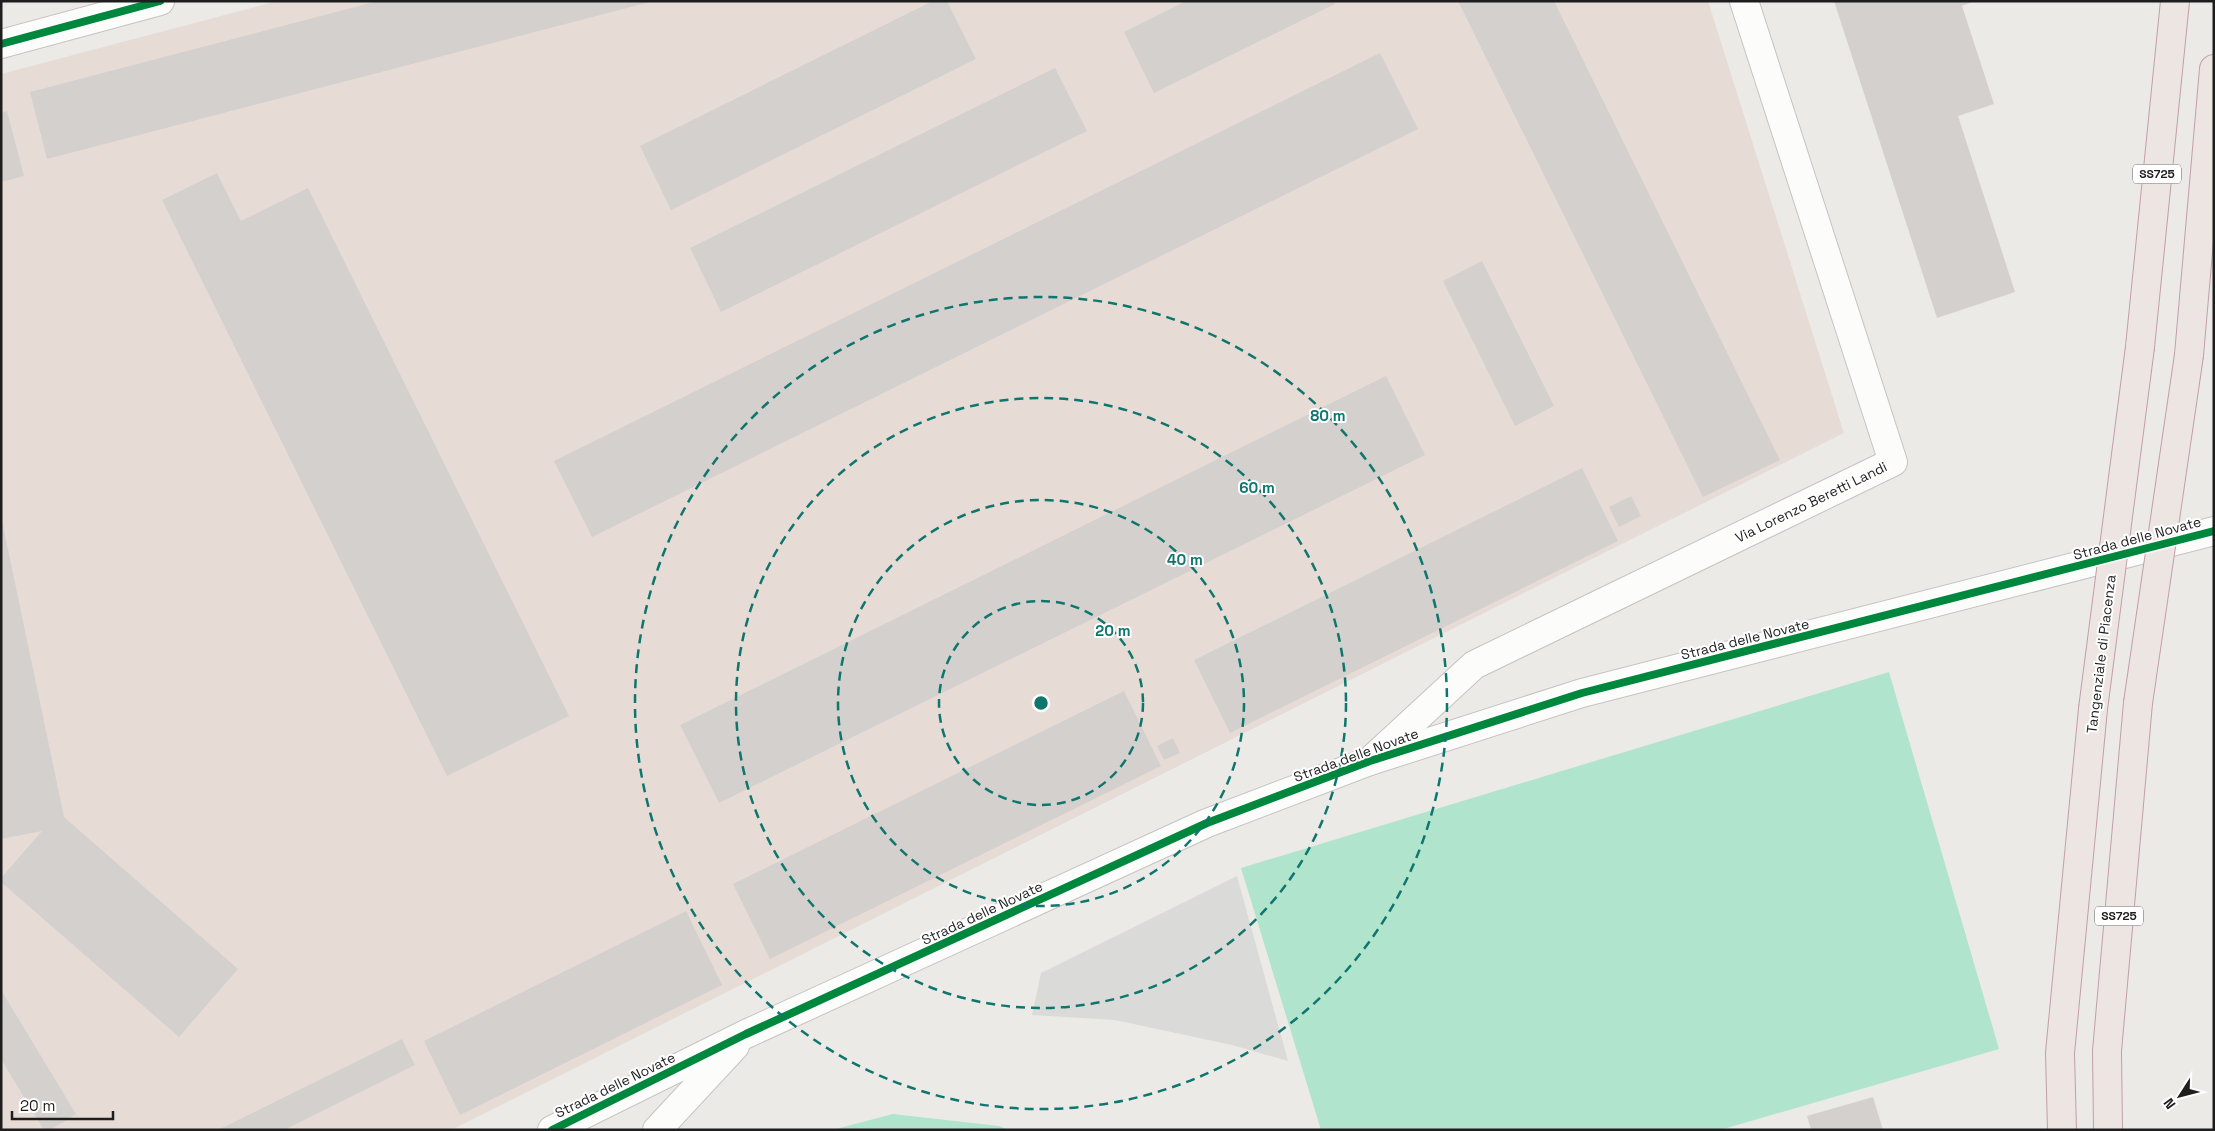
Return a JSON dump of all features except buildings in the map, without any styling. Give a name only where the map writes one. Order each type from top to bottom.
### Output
[{"type":"highway","name":"Tangenziale di Piacenza","points":[[2062,1130],[2060,1053],[2093,709],[2140,347],[2175,1]]},
{"type":"highway","name":"SS725","points":[[2108,1130],[2107,1051],[2138,703],[2189,356],[2214,69]]},
{"type":"highway","points":[[2189,356],[2214,213]]},
{"type":"street","points":[[1,44],[160,1]]},
{"type":"street","name":"Via Lorenzo Beretti Landi","points":[[1370,761],[1474,665],[1893,462],[1744,1]]},
{"type":"street","name":"Strada delle Novate","points":[[552,1130],[746,1034],[1207,823],[1370,761],[1582,693],[2214,531]]},
{"type":"street","points":[[657,1130],[746,1034]]},
{"type":"shaded area","points":[[278,1],[1708,1],[1844,433],[451,1130],[1,1130],[1,74]]},
{"type":"shaded area","points":[[1237,876],[1288,1061],[1232,1045],[1115,1020],[1032,1015],[1041,973]]},
{"type":"green space","points":[[1889,672],[1999,1049],[1720,1130],[1321,1130],[1241,868]]},
{"type":"green space","points":[[893,1114],[999,1126],[1009,1130],[832,1130]]},
{"type":"cycle path","points":[[1,44],[160,1]]},
{"type":"cycle path","points":[[552,1130],[746,1034],[1207,823],[1370,761],[1582,693],[2214,531]]}]
